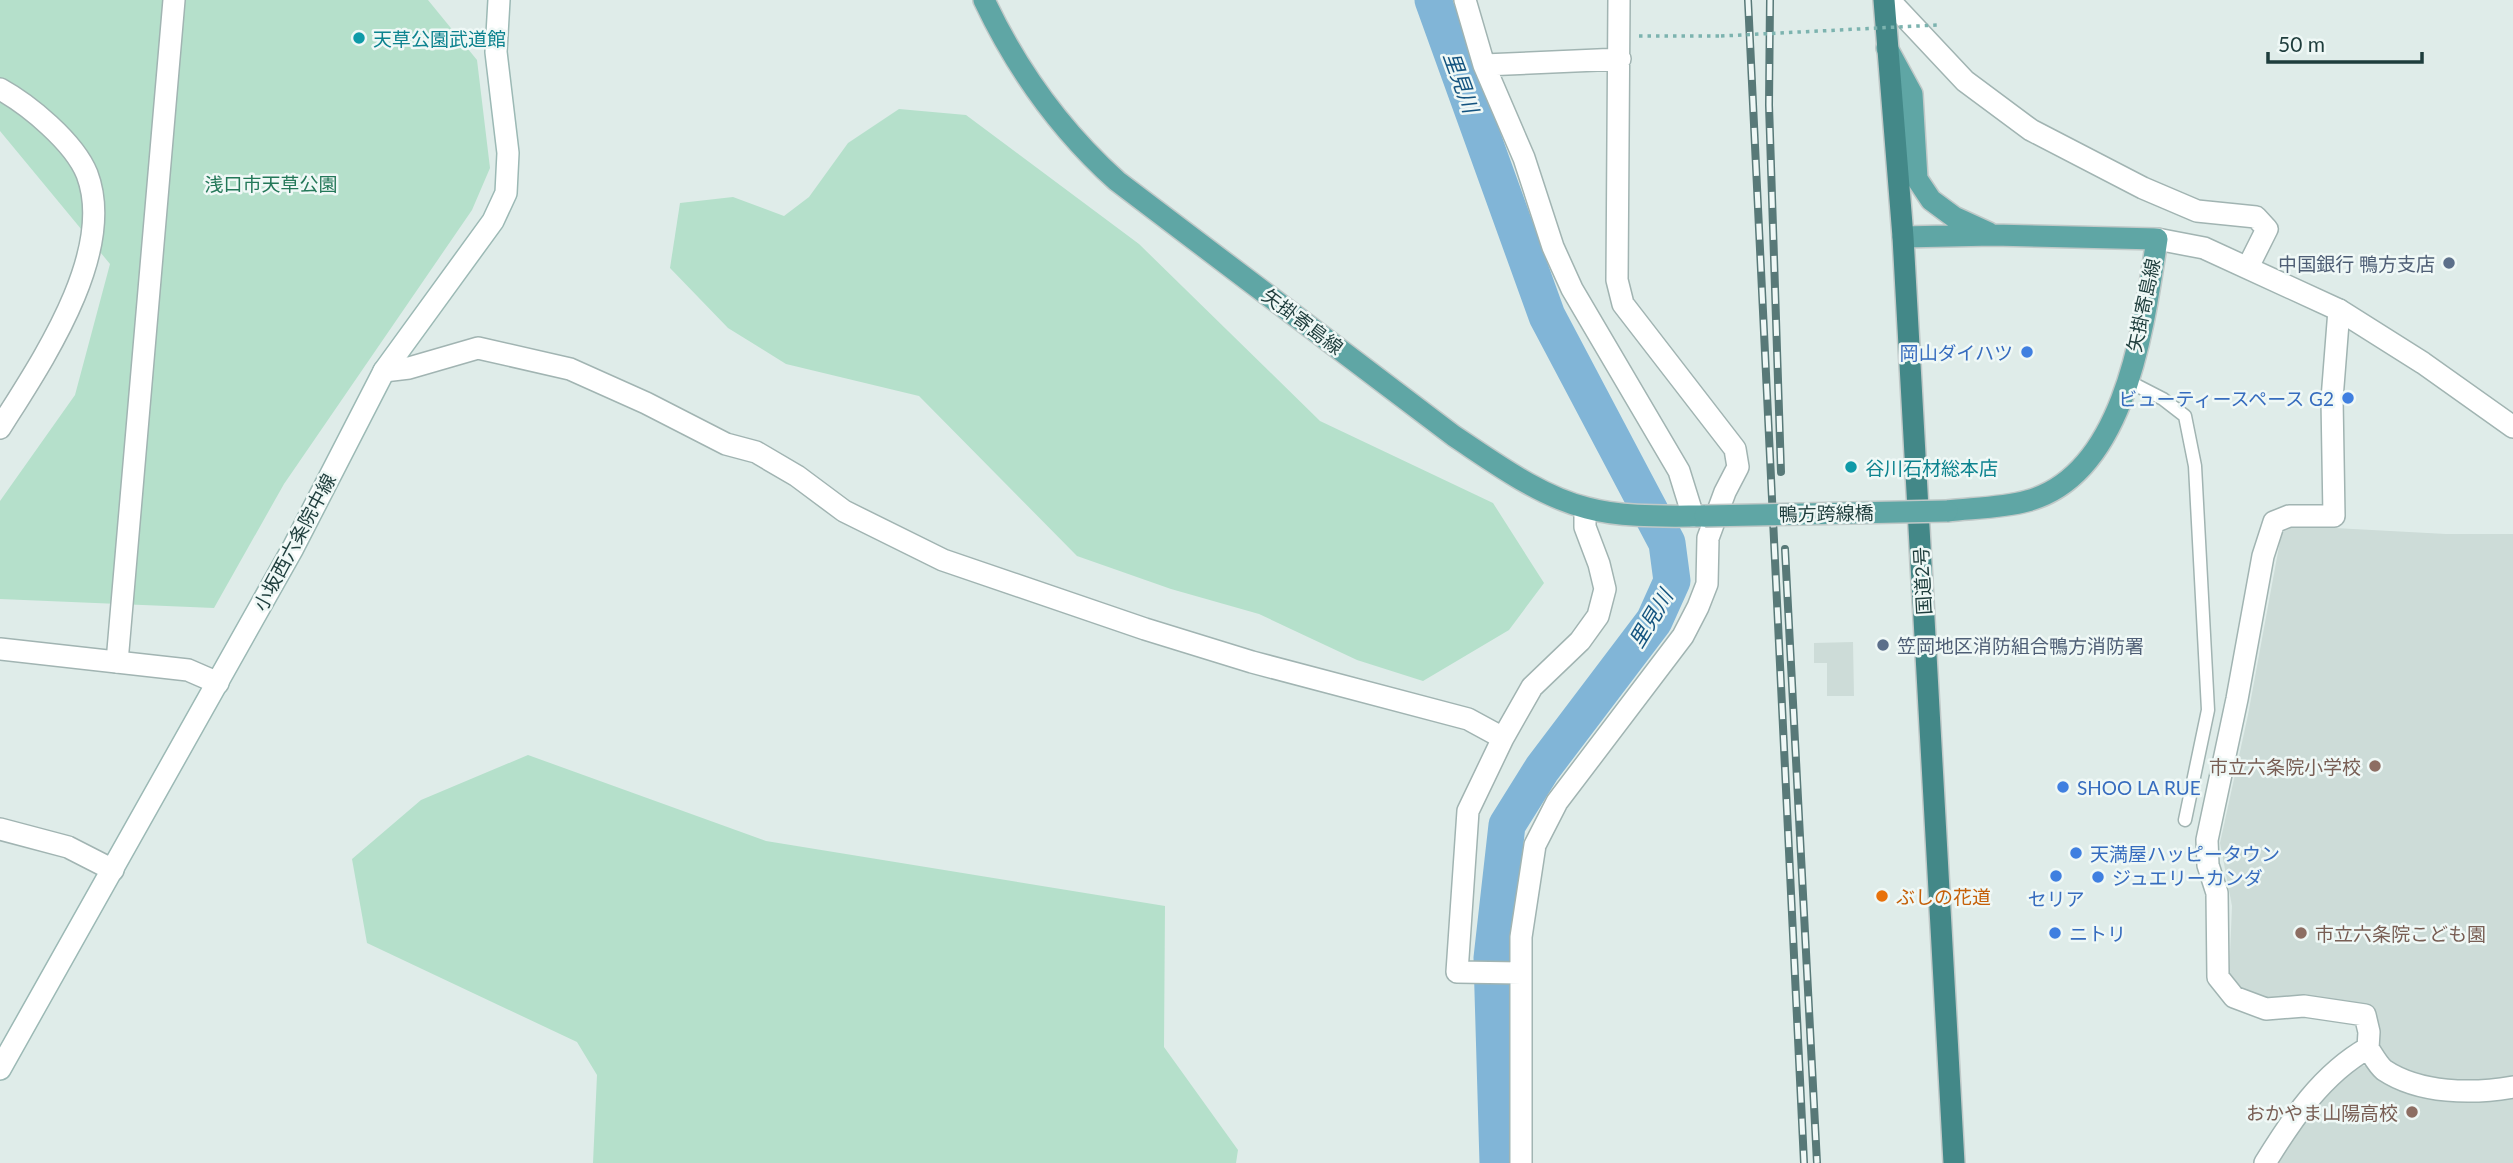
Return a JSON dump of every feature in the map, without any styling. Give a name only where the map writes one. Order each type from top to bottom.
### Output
[{"type":"highway","name":"国道2号","points":[[1886,0],[1886,46],[1903,237],[1954,1163]]},
{"type":"main road","name":"矢掛寄島線","points":[[984,0],[1018,66],[1049,112],[1079,147],[1117,181],[1454,436],[1505,469],[1585,508],[1613,513],[1692,516]]},
{"type":"main road","points":[[1886,46],[1912,94],[1917,179],[1931,200],[1955,217],[1993,235]]},
{"type":"main road","name":"矢掛寄島線","points":[[1903,237],[1993,235],[2157,239],[2145,316],[2116,414],[2100,447],[2057,486],[2028,501],[1947,511]]},
{"type":"main road","name":"鴨方跨線橋","points":[[1692,516],[1947,511]]},
{"type":"street","points":[[117,662],[174,0]]},
{"type":"street","name":"小坂西六条院中線","points":[[0,1069],[293,548],[384,371],[482,238],[506,193],[508,153],[496,52],[499,0]]},
{"type":"street","points":[[1465,0],[1485,65],[1524,159],[1553,247],[1572,289],[1679,471],[1692,516]]},
{"type":"street","points":[[1521,1163],[1521,937],[1535,845],[1557,802],[1683,636],[1707,584],[1708,538],[1725,492],[1738,467],[1735,449],[1623,304],[1617,280],[1619,0]]},
{"type":"street","points":[[1886,0],[1965,81],[2031,130],[2143,188],[2197,211],[2256,217],[2266,229],[2248,267]]},
{"type":"street","points":[[1485,65],[1620,58]]},
{"type":"street","points":[[0,89],[18,99],[62,138],[87,174],[94,221],[76,292],[56,340],[0,428]]},
{"type":"street","points":[[2157,239],[2204,247],[2339,310],[2423,363],[2513,427]]},
{"type":"street","points":[[2339,310],[2332,399],[2334,516],[2290,516],[2274,522],[2263,556],[2207,841],[2208,866],[2217,893],[2218,977],[2234,997],[2266,1009],[2304,1006],[2365,1015],[2369,1032],[2368,1048],[2383,1069],[2427,1088],[2488,1092],[2513,1087]]},
{"type":"street","points":[[384,371],[409,368],[478,348],[570,369],[646,403],[726,444],[756,452],[797,476],[844,511],[943,560],[1145,629],[1252,662],[1468,719],[1503,738]]},
{"type":"street","points":[[1521,973],[1457,972],[1468,811],[1503,738],[1532,687],[1580,641],[1598,616],[1605,589],[1585,527],[1585,508]]},
{"type":"street","points":[[0,649],[188,670],[218,683]]},
{"type":"street","points":[[0,829],[68,847],[113,870]]},
{"type":"street","points":[[2265,1163],[2290,1122],[2333,1072],[2342,1063],[2368,1048]]},
{"type":"lane","points":[[2126,380],[2163,399],[2185,416],[2195,466],[2208,710],[2185,820]]},
{"type":"path","points":[[1620,37],[1721,36],[1937,25]]},
{"type":"shaded area","name":"市立六条院小学校","points":[[2298,526],[2446,534],[2513,534],[2513,1082],[2481,1084],[2418,1077],[2402,1072],[2384,1058],[2377,1042],[2377,1015],[2372,1009],[2278,1001],[2255,996],[2229,979],[2232,906],[2220,843],[2248,715],[2282,530]]},
{"type":"shaded area","points":[[1853,642],[1854,696],[1827,696],[1827,663],[1814,663],[1814,643]]},
{"type":"shaded area","name":"おかやま山陽高校","points":[[2355,1064],[2513,1095],[2513,1163],[2274,1163],[2299,1125]]},
{"type":"green space","name":"浅口市天草公園","points":[[0,0],[428,0],[477,60],[490,168],[472,210],[284,484],[214,608],[0,599],[0,501],[75,395],[110,264],[0,131]]},
{"type":"green space","points":[[899,109],[966,115],[1139,244],[1320,421],[1493,503],[1544,583],[1509,630],[1423,681],[1357,660],[1259,614],[1171,589],[1077,556],[919,396],[786,364],[728,328],[670,268],[680,203],[733,197],[784,216],[809,197],[848,143]]},
{"type":"green space","points":[[528,755],[766,841],[1165,906],[1164,1047],[1238,1150],[1236,1163],[593,1163],[597,1075],[577,1042],[367,943],[352,859],[421,800]]},
{"type":"waterway","name":"里見川","points":[[1433,0],[1547,316],[1667,543],[1672,581],[1654,621],[1542,769],[1507,825],[1492,958],[1498,1163]]},
{"type":"railway","points":[[1748,0],[1804,1163]]},
{"type":"railway","points":[[1770,0],[1769,105],[1781,472]]},
{"type":"railway","points":[[1785,549],[1817,1163]]},
{"type":"place","name":"天草公園武道館","points":[[359,38]]},
{"type":"place","name":"中国銀行 鴨方支店","points":[[2449,263]]},
{"type":"place","name":"岡山ダイハツ","points":[[2027,352]]},
{"type":"place","name":"ビューティースペース G2","points":[[2348,398]]},
{"type":"place","name":"谷川石材総本店","points":[[1851,467]]},
{"type":"place","name":"笠岡地区消防組合鴨方消防署","points":[[1883,645]]},
{"type":"place","name":"市立六条院小学校","points":[[2375,766]]},
{"type":"place","name":"SHOO LA RUE","points":[[2063,787]]},
{"type":"place","name":"天満屋ハッピータウン","points":[[2076,853]]},
{"type":"place","name":"セリア","points":[[2056,876]]},
{"type":"place","name":"ジュエリーカンダ","points":[[2098,877]]},
{"type":"place","name":"ぶしの花道","points":[[1882,896]]},
{"type":"place","name":"ニトリ","points":[[2055,933]]},
{"type":"place","name":"市立六条院こども園","points":[[2301,933]]},
{"type":"place","name":"おかやま山陽高校","points":[[2412,1112]]}]
